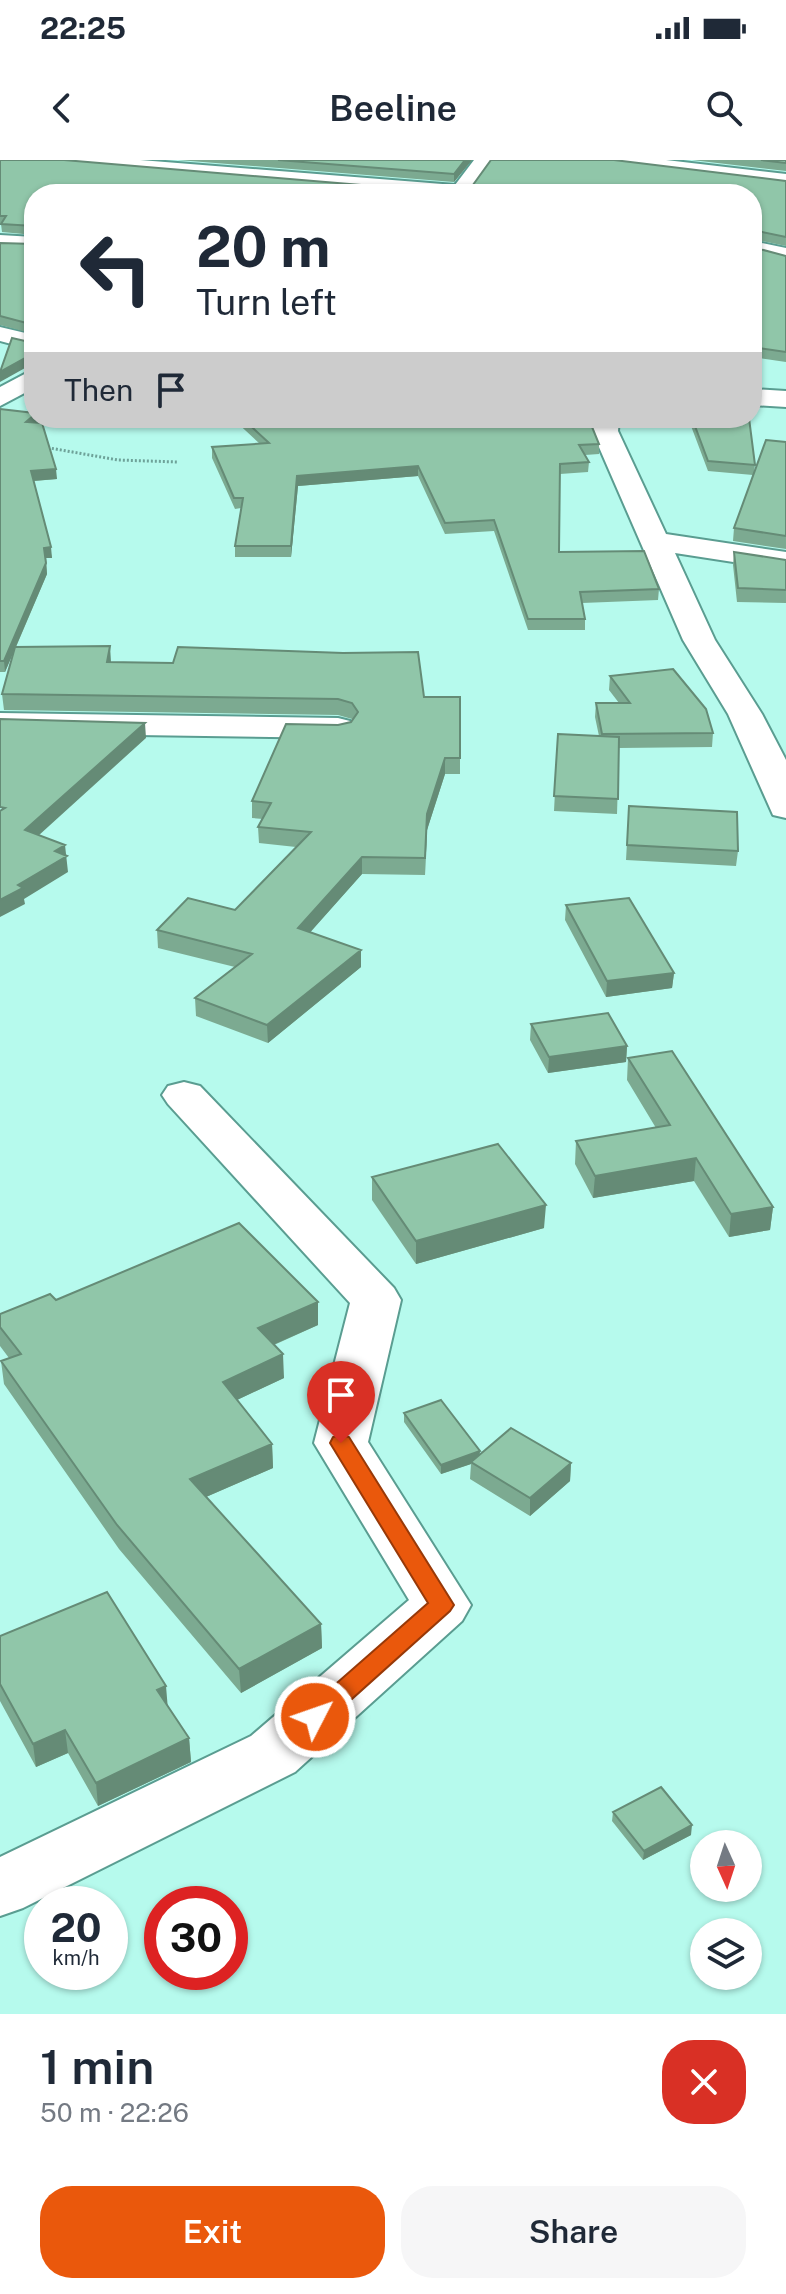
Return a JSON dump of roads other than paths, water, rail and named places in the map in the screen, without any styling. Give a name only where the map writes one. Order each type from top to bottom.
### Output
[{"type":"street","points":[[66,160],[296,184]]},
{"type":"street","points":[[467,184],[484,160]]},
{"type":"street","points":[[615,160],[786,180]]},
{"type":"street","points":[[339,184],[362,167]]},
{"type":"street","points":[[0,242],[24,243]]},
{"type":"street","points":[[762,250],[786,255]]},
{"type":"street","points":[[0,334],[24,340]]},
{"type":"street","points":[[0,352],[24,356]]},
{"type":"street","points":[[0,399],[24,383]]},
{"type":"street","points":[[0,399],[24,396]]},
{"type":"street","points":[[762,398],[786,399]]},
{"type":"street","points":[[605,428],[699,640],[758,740],[786,807]]},
{"type":"street","points":[[655,541],[786,561]]},
{"type":"street","points":[[0,723],[338,728]]},
{"type":"street","points":[[0,1888],[273,1754],[442,1605],[341,1443],[376,1300],[184,1095]]}]
